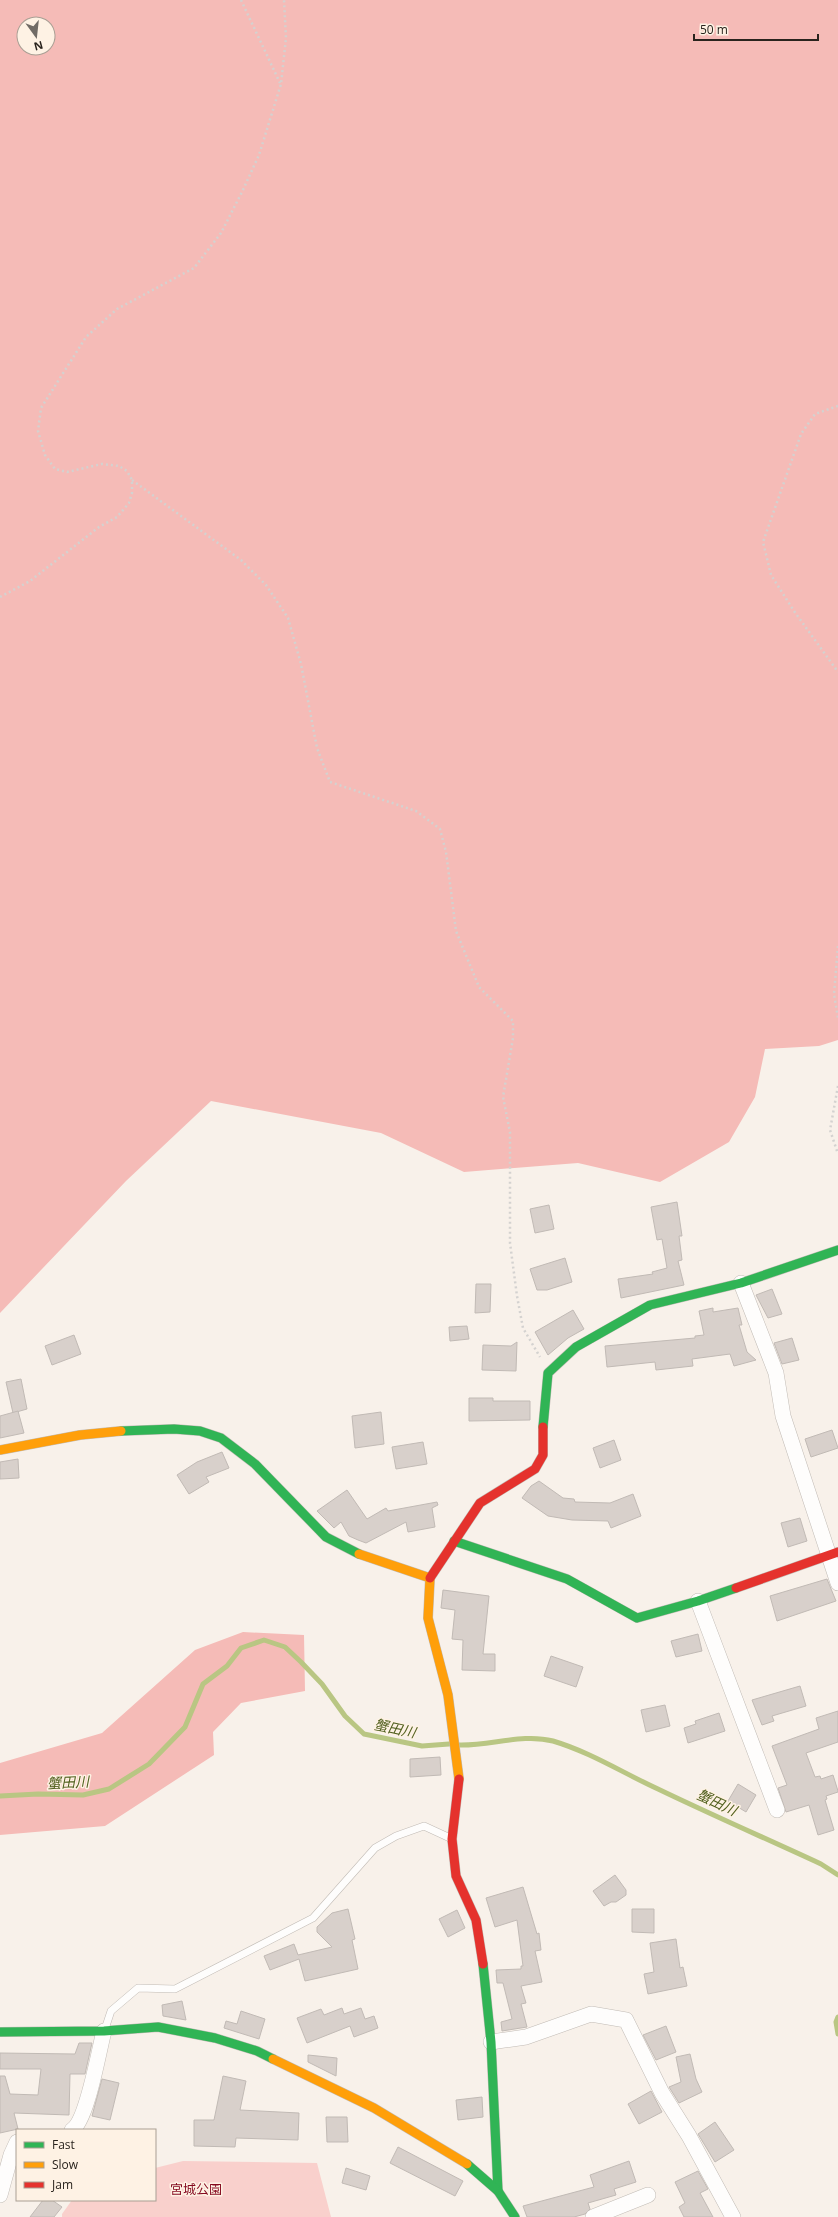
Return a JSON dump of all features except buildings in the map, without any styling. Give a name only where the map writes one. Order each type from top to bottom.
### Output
[{"type":"street","points":[[498,2191],[491,2042],[483,1964],[476,1920],[456,1876],[452,1839],[459,1776],[448,1695],[428,1618],[430,1578],[480,1502],[535,1469],[543,1456],[543,1422],[548,1373],[576,1347],[650,1305],[741,1283],[838,1250]]},
{"type":"street","points":[[741,1283],[776,1373],[783,1416],[833,1554],[838,1583]]},
{"type":"street","points":[[0,1450],[49,1440],[163,1428],[191,1430],[220,1437],[238,1449],[328,1538],[356,1551],[430,1578]]},
{"type":"street","points":[[454,1540],[567,1579],[637,1618],[698,1601],[833,1554]]},
{"type":"street","points":[[698,1601],[778,1810]]},
{"type":"street","points":[[491,2042],[526,2037],[591,2014],[626,2020],[662,2093],[689,2136],[733,2217]]},
{"type":"street","points":[[0,2032],[104,2031],[158,2027],[215,2038],[257,2051],[374,2108],[469,2165],[498,2191],[515,2217]]},
{"type":"street","points":[[74,2129],[77,2127],[85,2108],[104,2031]]},
{"type":"street","points":[[0,2195],[11,2155],[16,2144]]},
{"type":"street","points":[[593,2217],[648,2195]]},
{"type":"lane","points":[[104,2031],[111,2011],[138,1988],[175,1989],[312,1918],[375,1848],[396,1836],[424,1826],[452,1839]]},
{"type":"path","points":[[241,0],[281,84]]},
{"type":"path","points":[[284,0],[286,38],[281,84],[260,155],[221,233],[194,268],[117,309],[86,337],[41,408],[38,431],[45,455],[55,469],[67,472],[102,464],[119,466],[127,471],[132,480],[240,560],[266,585],[288,618],[301,664],[317,748],[330,782],[416,811],[440,829],[446,852],[456,931],[478,986],[513,1020],[513,1038],[503,1097],[510,1132],[510,1243],[517,1296],[524,1328],[548,1373]]},
{"type":"path","points":[[838,406],[815,414],[801,434],[763,542],[772,575],[794,611],[838,672]]},
{"type":"path","points":[[0,597],[30,581],[100,527],[117,517],[129,503],[132,493],[132,480]]},
{"type":"path","points":[[838,946],[834,994],[838,1018]]},
{"type":"path","points":[[838,1086],[830,1130],[838,1154]]},
{"type":"green space","name":"宮城公園","points":[[183,2161],[317,2163],[331,2217],[62,2217],[62,2214],[71,2201],[156,2201],[156,2168]]},
{"type":"shaded area","points":[[0,0],[838,0],[838,1040],[819,1046],[765,1049],[755,1097],[729,1142],[660,1182],[578,1163],[464,1172],[381,1133],[211,1101],[126,1181],[0,1313]]},
{"type":"shaded area","points":[[243,1632],[304,1635],[305,1691],[241,1703],[213,1732],[214,1755],[105,1826],[0,1835],[0,1763],[102,1733],[195,1650]]},
{"type":"waterway","name":"蟹田川","points":[[0,1796],[38,1794],[83,1795],[109,1789],[149,1764],[185,1727],[203,1684],[227,1666],[241,1648],[264,1640],[285,1647],[301,1662],[322,1684],[345,1716],[364,1734],[422,1746],[449,1744]]},
{"type":"waterway","name":"蟹田川","points":[[459,1745],[483,1744],[530,1738],[553,1741],[580,1751],[645,1783],[821,1864],[838,1875]]},
{"type":"waterway","name":"蟹田川","points":[[838,2017],[836,2022],[838,2034]]},
{"type":"traffic: fast","points":[[543,1427],[548,1373],[576,1347],[650,1305],[741,1283],[838,1250]]},
{"type":"traffic: fast","points":[[121,1431],[174,1429],[200,1431],[221,1438],[255,1464],[326,1537],[359,1554]]},
{"type":"traffic: fast","points":[[454,1541],[567,1579],[637,1618],[698,1601],[736,1588]]},
{"type":"traffic: fast","points":[[483,1964],[491,2042],[498,2191]]},
{"type":"traffic: fast","points":[[0,2032],[104,2031],[158,2027],[215,2038],[257,2051],[273,2059]]},
{"type":"traffic: fast","points":[[467,2164],[498,2191],[515,2217]]},
{"type":"traffic: slow","points":[[0,1450],[80,1435],[121,1431]]},
{"type":"traffic: slow","points":[[359,1554],[430,1578],[428,1618],[448,1695],[459,1779]]},
{"type":"traffic: slow","points":[[273,2059],[374,2108],[467,2164]]},
{"type":"traffic: jam","points":[[430,1578],[480,1503],[535,1469],[543,1455],[543,1427]]},
{"type":"traffic: jam","points":[[736,1588],[838,1552]]},
{"type":"traffic: jam","points":[[459,1779],[452,1839],[456,1876],[476,1920],[483,1964]]}]
